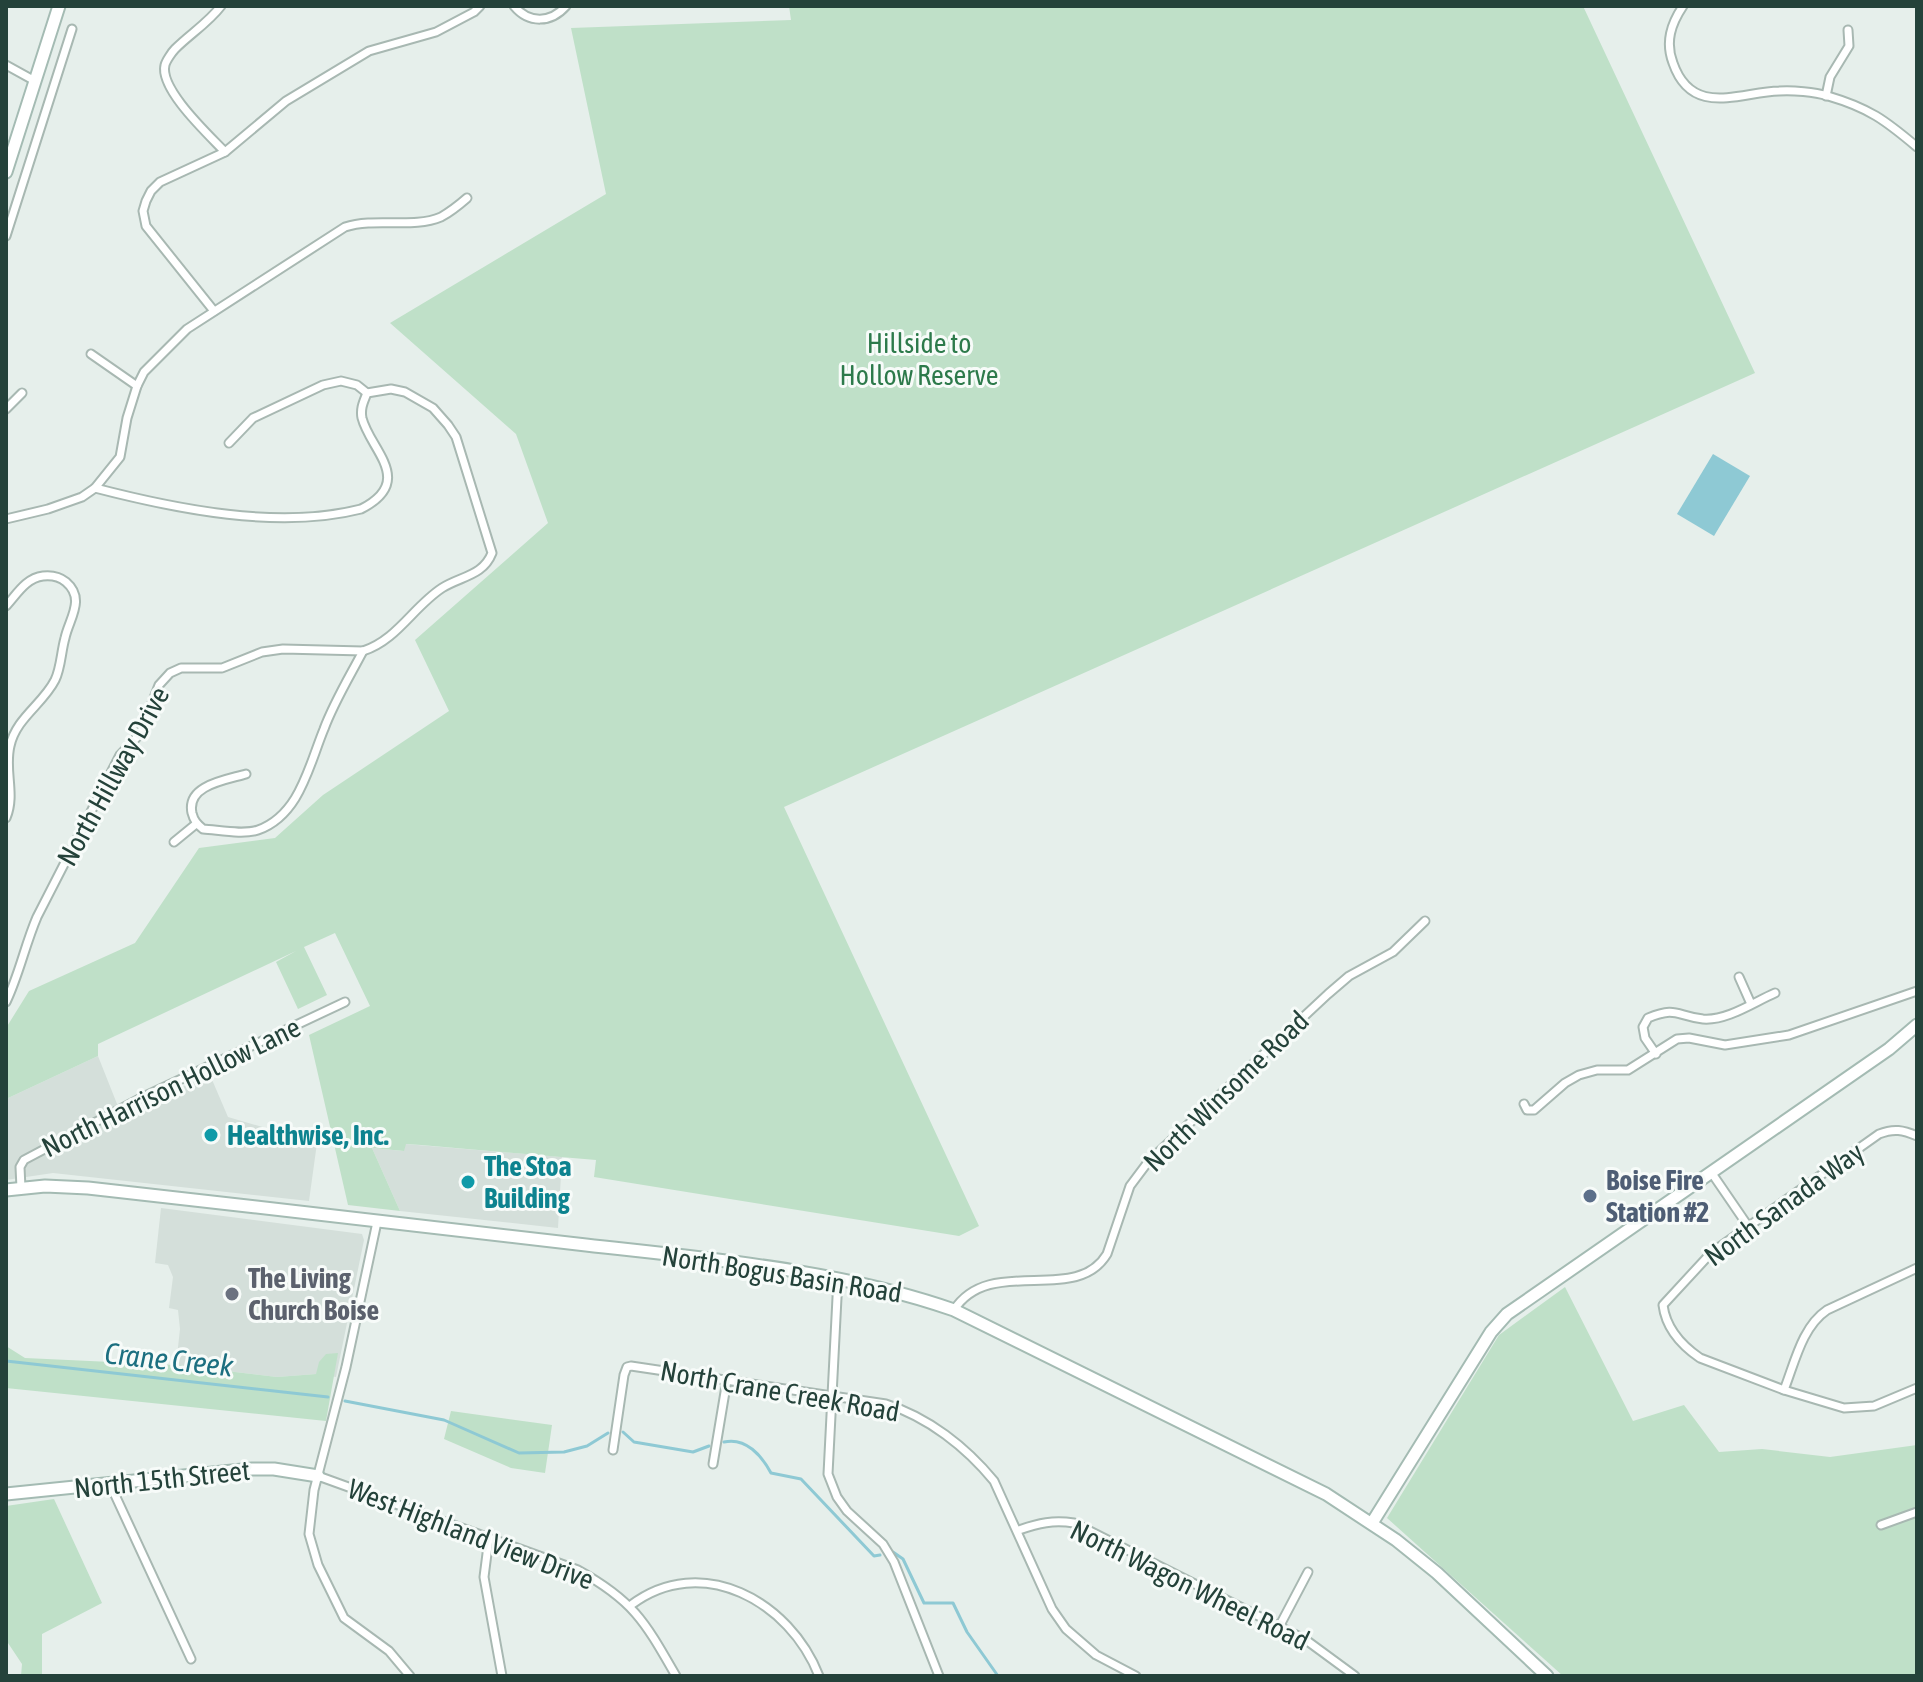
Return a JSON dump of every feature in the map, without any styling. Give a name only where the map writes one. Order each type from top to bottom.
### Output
[{"type":"street","points":[[6,172],[59,6]]},
{"type":"street","points":[[221,6],[209,21],[174,50],[165,66],[166,80],[173,93],[225,152]]},
{"type":"street","points":[[514,6],[535,20],[548,19],[566,6]]},
{"type":"street","points":[[1683,6],[1669,33],[1670,55],[1675,70],[1688,87],[1708,98],[1728,100],[1779,91],[1826,96],[1858,105],[1880,117],[1917,147]]},
{"type":"street","points":[[214,311],[146,226],[143,211],[151,191],[160,182],[225,152],[286,101],[369,51],[436,32],[479,8]]},
{"type":"street","points":[[6,236],[72,29]]},
{"type":"street","points":[[1826,96],[1830,77],[1849,46],[1848,30]]},
{"type":"street","points":[[6,65],[35,81]]},
{"type":"street","points":[[19,131],[37,138]]},
{"type":"street","points":[[6,519],[48,509],[82,497],[95,488],[120,457],[137,386],[144,372],[187,329],[345,227],[372,221],[425,221],[440,217],[467,198]]},
{"type":"street","points":[[91,354],[137,386]]},
{"type":"street","points":[[229,443],[253,418],[323,385],[341,381],[357,385],[367,393],[391,389],[405,392],[433,408],[456,437],[492,553],[481,571],[442,588],[417,607],[385,642],[363,651],[324,727],[307,776],[296,797],[277,819],[254,831],[203,829],[196,824],[191,805],[201,789],[246,774]]},
{"type":"street","points":[[6,409],[22,393]]},
{"type":"street","points":[[95,488],[140,500],[279,520],[361,509],[370,505],[386,483],[383,456],[362,418],[361,406],[367,393]]},
{"type":"street","points":[[6,606],[28,582],[48,576],[61,578],[70,585],[77,601],[65,635],[56,678],[25,717],[10,745],[11,803],[6,818]]},
{"type":"street","name":"North Hillway Drive","points":[[6,1002],[37,917],[120,755],[140,734],[159,685],[170,673],[181,668],[222,668],[262,652],[283,649],[363,651]]},
{"type":"street","points":[[174,842],[196,824]]},
{"type":"street","name":"North Winsome Road","points":[[954,1310],[982,1285],[1072,1277],[1091,1272],[1102,1263],[1130,1186],[1148,1162],[1328,994],[1349,976],[1393,952],[1425,921]]},
{"type":"street","points":[[1739,977],[1751,1004]]},
{"type":"street","points":[[1524,1104],[1527,1110],[1534,1110],[1579,1075],[1597,1070],[1628,1070],[1677,1039],[1689,1038],[1725,1045],[1789,1035],[1917,991]]},
{"type":"street","points":[[1656,1054],[1645,1038],[1643,1027],[1648,1018],[1672,1011],[1704,1019],[1716,1018],[1775,993]]},
{"type":"street","name":"North Harrison Hollow Lane","points":[[21,1188],[20,1167],[24,1160],[141,1098],[345,1002]]},
{"type":"street","points":[[1372,1523],[1491,1332],[1507,1314],[1889,1049],[1917,1025]]},
{"type":"street","name":"North Sanada Way","points":[[1784,1390],[1700,1358],[1681,1343],[1668,1325],[1663,1305],[1711,1253],[1879,1134],[1901,1129],[1917,1136]]},
{"type":"street","points":[[1711,1172],[1748,1226]]},
{"type":"street","name":"North Bogus Basin Road","points":[[6,1190],[88,1188],[711,1259],[838,1278],[911,1295],[954,1310],[1326,1494],[1372,1523],[1437,1573],[1547,1676]]},
{"type":"street","points":[[377,1222],[346,1367],[318,1476],[309,1534],[318,1565],[344,1618],[389,1651],[410,1676]]},
{"type":"street","points":[[1917,1268],[1815,1317],[1784,1390],[1856,1409],[1890,1401],[1917,1388]]},
{"type":"street","points":[[838,1278],[828,1474],[847,1511],[872,1531],[889,1553],[939,1676]]},
{"type":"street","name":"North Crane Creek Road","points":[[613,1450],[627,1367],[832,1395],[901,1409],[941,1432],[982,1467],[994,1481],[1019,1530],[1052,1609],[1066,1629],[1096,1655],[1136,1676]]},
{"type":"street","points":[[713,1464],[727,1380]]},
{"type":"street","name":"North 15th Street","points":[[6,1494],[252,1469],[318,1476]]},
{"type":"street","name":"West Highland View Drive","points":[[318,1476],[578,1570],[607,1586],[631,1605],[676,1676]]},
{"type":"street","points":[[109,1482],[191,1659]]},
{"type":"street","points":[[1881,1525],[1917,1512]]},
{"type":"street","name":"North Wagon Wheel Road","points":[[1019,1530],[1055,1520],[1074,1523],[1306,1640],[1355,1676]]},
{"type":"street","points":[[489,1538],[484,1577],[502,1676]]},
{"type":"street","points":[[1279,1627],[1308,1572]]},
{"type":"street","points":[[631,1605],[655,1590],[674,1583],[696,1581],[729,1587],[758,1601],[783,1620],[802,1642],[819,1676]]},
{"type":"shaded area","points":[[98,1056],[123,1119],[149,1101],[210,1075],[228,1117],[317,1143],[309,1201],[53,1173],[6,1180],[6,1099]]},
{"type":"shaded area","points":[[405,1144],[562,1157],[558,1228],[400,1211],[372,1148],[403,1151]]},
{"type":"shaded area","points":[[161,1208],[362,1234],[364,1240],[336,1377],[316,1374],[277,1377],[176,1365],[180,1329],[178,1310],[169,1308],[173,1277],[168,1265],[155,1263]]},
{"type":"green space","name":"Hillside to Hollow Reserve","points":[[789,6],[1583,6],[1755,373],[784,807],[979,1226],[959,1236],[594,1177],[596,1160],[406,1144],[404,1151],[372,1148],[400,1211],[348,1205],[309,1035],[370,1006],[335,933],[304,947],[327,995],[298,1009],[276,962],[296,951],[98,1044],[98,1056],[6,1099],[6,1028],[29,991],[135,943],[199,848],[275,838],[323,795],[449,711],[415,640],[548,523],[516,434],[390,323],[606,194],[571,28],[791,20]]},
{"type":"green space","points":[[1565,1287],[1633,1421],[1684,1405],[1719,1452],[1762,1449],[1830,1457],[1917,1445],[1917,1676],[1563,1676],[1387,1518],[1499,1335]]},
{"type":"green space","points":[[6,1346],[25,1358],[176,1365],[277,1377],[316,1374],[319,1362],[326,1354],[338,1353],[326,1421],[6,1388]]},
{"type":"green space","points":[[451,1411],[552,1425],[545,1473],[511,1468],[444,1439]]},
{"type":"green space","points":[[54,1499],[102,1603],[42,1634],[42,1676],[21,1676],[22,1664],[6,1640],[6,1506]]},
{"type":"water","points":[[1713,454],[1750,476],[1714,536],[1677,514]]},
{"type":"waterway","name":"Crane Creek","points":[[6,1361],[328,1397]]},
{"type":"waterway","name":"Crane Creek","points":[[345,1401],[444,1420],[519,1453],[564,1452],[587,1446],[608,1433]]},
{"type":"waterway","name":"Crane Creek","points":[[623,1432],[634,1442],[693,1452],[709,1446]]},
{"type":"waterway","name":"Crane Creek","points":[[724,1442],[746,1445],[758,1454],[771,1473],[801,1479],[874,1556],[880,1555]]},
{"type":"waterway","name":"Crane Creek","points":[[893,1552],[903,1559],[924,1603],[953,1603],[967,1632],[998,1676]]},
{"type":"place","name":"Healthwise, Inc.","points":[[211,1135]]},
{"type":"place","name":"The Stoa Building","points":[[468,1182]]},
{"type":"place","name":"Boise Fire Station #2","points":[[1590,1196]]},
{"type":"place","name":"The Living Church Boise","points":[[232,1294]]}]
